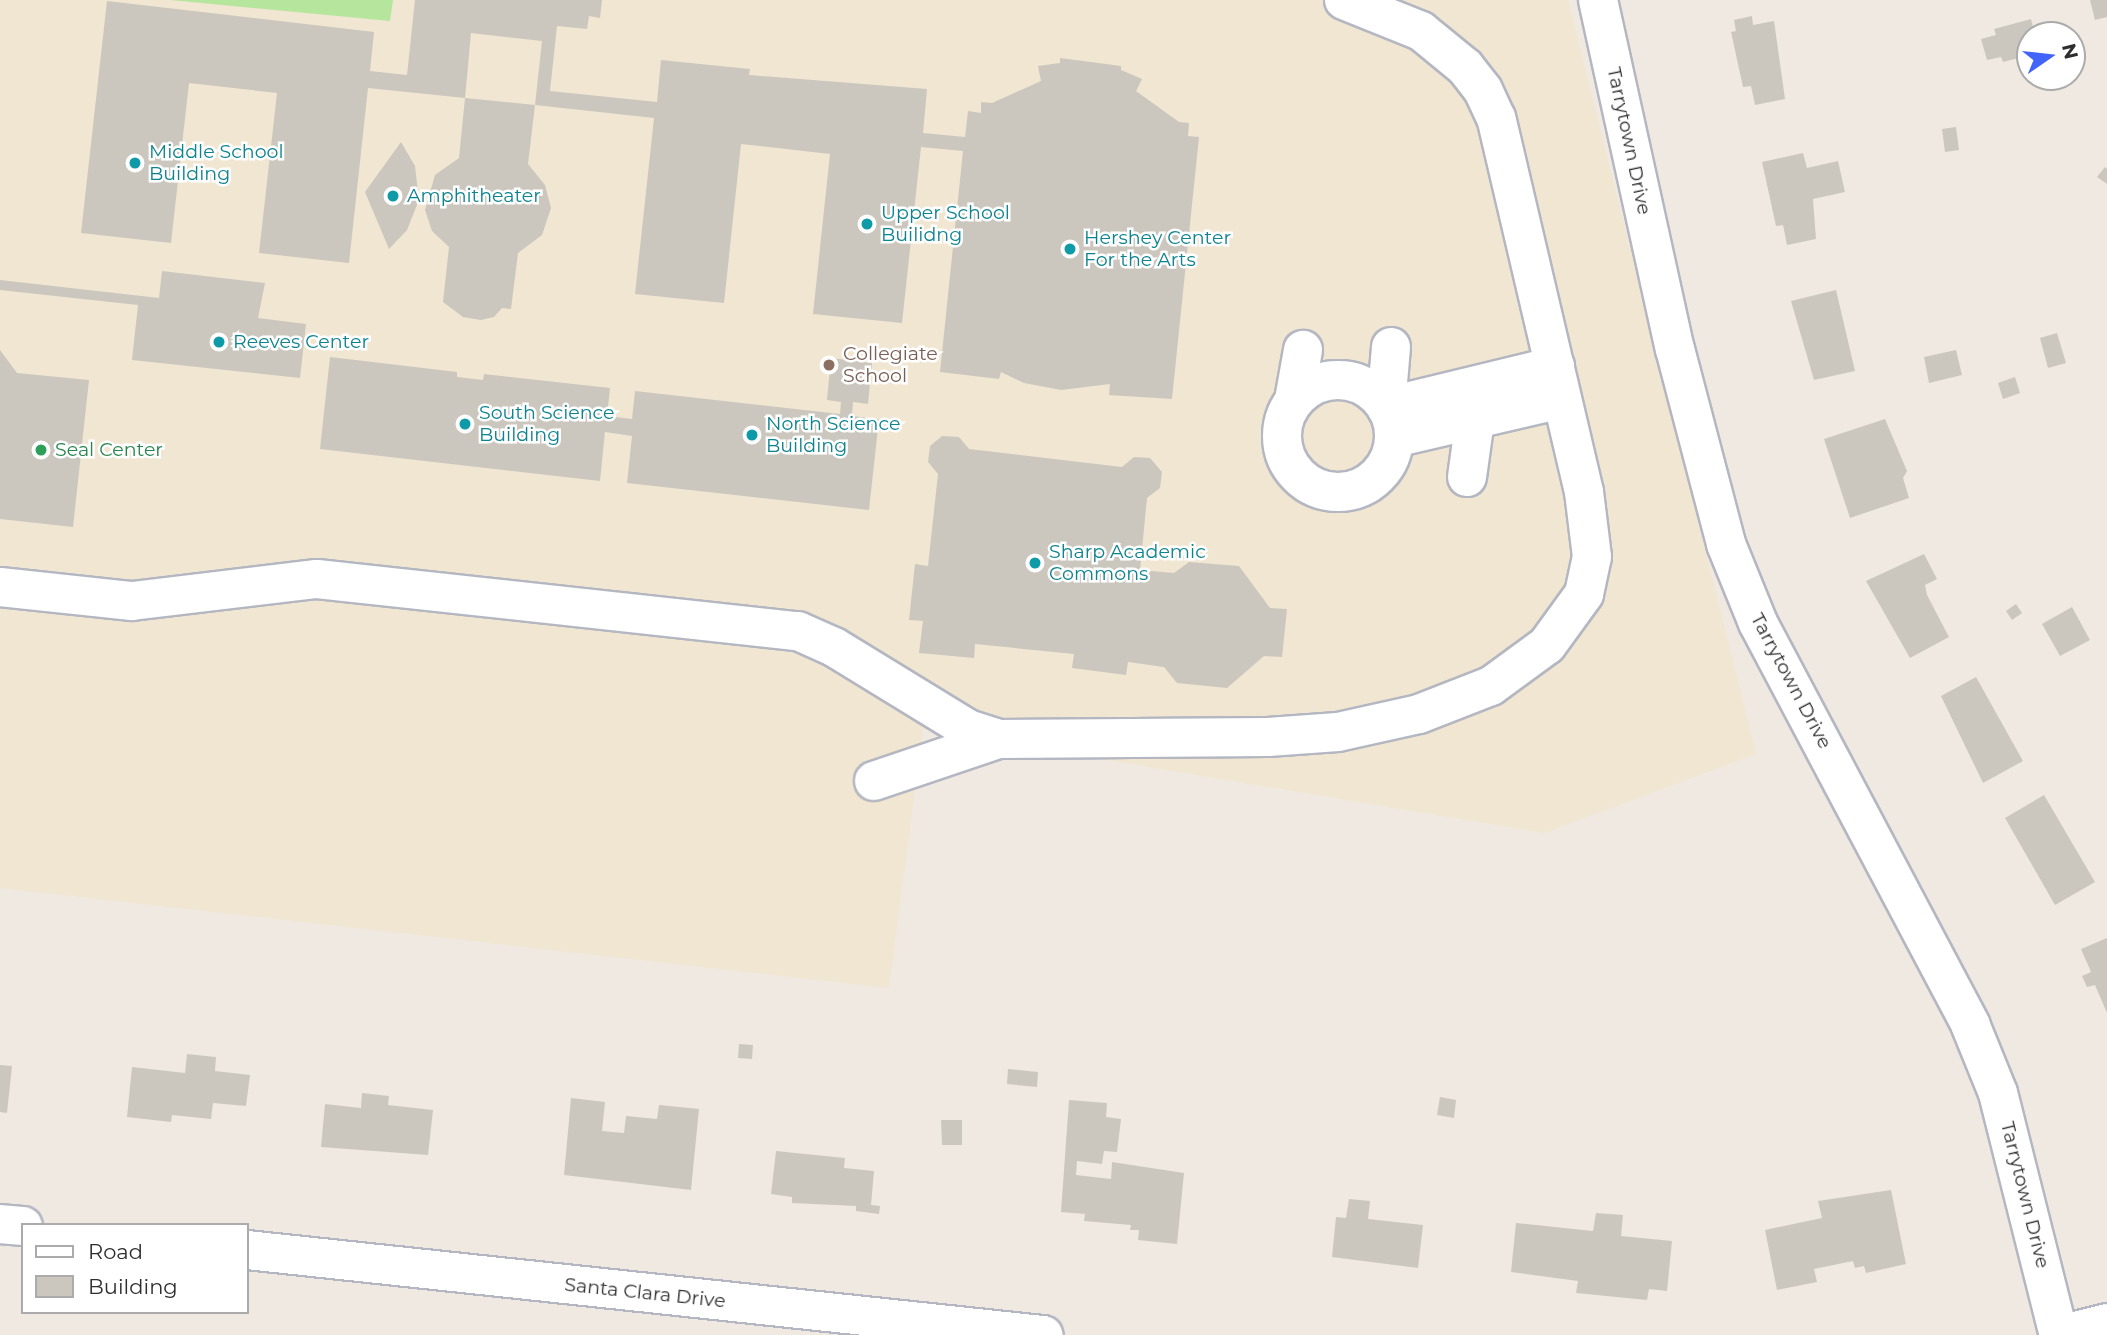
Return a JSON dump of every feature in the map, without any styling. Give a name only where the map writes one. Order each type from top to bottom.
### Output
[{"type":"street","points":[[874,781],[998,739],[1268,737],[1338,732],[1419,715],[1492,686],[1547,645],[1584,594],[1591,572],[1592,537],[1496,118],[1483,90],[1465,67],[1421,31],[1344,0]]},
{"type":"street","name":"Tarrytown Drive","points":[[1598,0],[1675,349],[1726,544],[1758,623],[1970,1024],[1998,1093],[2059,1335]]},
{"type":"street","points":[[1303,350],[1294,400],[1282,430],[1283,446],[1287,462],[1310,486],[1334,492],[1358,489],[1384,469],[1390,422],[1391,347]]},
{"type":"street","points":[[1294,400],[1324,381],[1342,380],[1374,393],[1390,422]]},
{"type":"street","points":[[1390,422],[1475,419],[1558,382]]},
{"type":"street","points":[[1390,422],[1558,382]]},
{"type":"street","points":[[1467,477],[1475,419]]},
{"type":"street","points":[[0,587],[132,601],[317,579],[798,631],[834,647],[968,729],[998,739]]},
{"type":"street","points":[[0,1224],[21,1226]]},
{"type":"street","name":"Santa Clara Drive","points":[[248,1250],[954,1331],[1043,1335]]},
{"type":"street","points":[[2059,1335],[2107,1322]]},
{"type":"shaded area","name":"Collegiate School","points":[[0,0],[1568,0],[1756,754],[1544,833],[923,729],[889,988],[0,888]]},
{"type":"green space","points":[[170,0],[393,0],[390,21]]},
{"type":"building","points":[[415,0],[602,0],[600,18],[589,16],[587,29],[557,26],[550,91],[657,102],[661,60],[750,69],[749,75],[927,89],[923,133],[965,137],[968,111],[981,113],[981,102],[992,103],[1041,81],[1038,66],[1060,63],[1060,58],[1121,66],[1121,70],[1142,79],[1136,91],[1179,122],[1189,123],[1188,136],[1199,137],[1172,399],[1109,395],[1110,384],[1061,390],[1024,383],[1001,372],[999,379],[940,372],[963,151],[921,147],[902,323],[813,314],[830,154],[741,144],[724,303],[635,294],[654,118],[535,105],[542,41],[471,33],[465,98],[368,88],[349,263],[259,253],[277,93],[189,83],[171,243],[81,233],[107,1],[374,32],[370,71],[407,75]]},
{"type":"building","points":[[2090,0],[2107,0],[2107,17],[2095,20]]},
{"type":"building","points":[[1752,16],[1753,25],[1774,21],[1785,99],[1755,105],[1751,86],[1743,87],[1731,32],[1736,31],[1734,20]]},
{"type":"building","points":[[2016,23],[2016,59],[2003,62],[2001,57],[1987,60],[1981,39],[1996,35],[1994,29]]},
{"type":"building","points":[[465,98],[535,105],[528,164],[545,185],[551,208],[542,235],[518,253],[511,309],[502,308],[494,317],[481,320],[463,317],[443,302],[449,247],[432,231],[425,210],[435,175],[459,158]]},
{"type":"building","points":[[1956,127],[1959,150],[1945,152],[1942,129]]},
{"type":"building","name":"Amphitheater","points":[[401,142],[415,166],[419,200],[407,230],[389,249],[365,192]]},
{"type":"building","points":[[1803,153],[1807,168],[1838,161],[1845,192],[1813,199],[1816,239],[1787,245],[1783,225],[1776,226],[1762,162]]},
{"type":"building","points":[[2105,167],[2107,169],[2107,184],[2097,177]]},
{"type":"building","name":"Reeves Center","points":[[162,271],[265,283],[258,318],[306,324],[300,378],[132,360],[138,305],[0,290],[0,280],[159,298]]},
{"type":"building","points":[[1836,290],[1855,371],[1814,380],[1791,301]]},
{"type":"building","points":[[2057,333],[2066,363],[2048,368],[2040,338]]},
{"type":"building","name":"Seal Center","points":[[0,350],[17,373],[89,380],[73,527],[0,519]]},
{"type":"building","points":[[1956,350],[1962,375],[1929,383],[1924,357]]},
{"type":"building","points":[[330,357],[457,372],[457,377],[483,380],[484,374],[610,388],[607,416],[632,419],[635,391],[840,414],[841,402],[827,400],[831,358],[872,363],[868,404],[853,402],[852,416],[879,419],[869,510],[627,483],[632,436],[605,432],[600,481],[320,449]]},
{"type":"building","points":[[2015,377],[2020,393],[2003,399],[1998,383]]},
{"type":"building","points":[[1885,419],[1907,471],[1903,478],[1909,498],[1850,518],[1824,439]]},
{"type":"building","name":"Sharp Academic Commons","points":[[942,436],[959,437],[969,449],[1122,467],[1134,457],[1150,458],[1162,472],[1160,488],[1147,498],[1140,570],[1174,573],[1189,562],[1239,566],[1270,608],[1287,609],[1282,657],[1264,656],[1227,688],[1177,683],[1164,667],[1128,662],[1126,675],[1072,668],[1074,654],[975,644],[974,658],[919,653],[923,621],[909,620],[915,564],[928,566],[938,474],[928,462],[930,446]]},
{"type":"building","points":[[1924,554],[1937,579],[1925,585],[1927,595],[1949,637],[1910,658],[1866,581]]},
{"type":"building","points":[[2016,604],[2022,613],[2012,620],[2006,611]]},
{"type":"building","points":[[2072,607],[2090,640],[2060,656],[2042,624]]},
{"type":"building","points":[[1976,677],[2023,761],[1983,783],[1941,696]]},
{"type":"building","points":[[2044,795],[2095,882],[2055,905],[2005,818]]},
{"type":"building","points":[[2107,938],[2107,1013],[2095,985],[2087,987],[2082,976],[2091,972],[2081,949]]},
{"type":"building","points":[[739,1044],[753,1045],[752,1059],[738,1058]]},
{"type":"building","points":[[187,1054],[216,1057],[215,1071],[250,1075],[246,1106],[213,1103],[211,1119],[172,1115],[171,1122],[127,1117],[132,1067],[185,1073]]},
{"type":"building","points":[[0,1065],[12,1066],[7,1113],[0,1112]]},
{"type":"building","points":[[1008,1069],[1038,1072],[1037,1087],[1007,1084]]},
{"type":"building","points":[[362,1093],[389,1096],[388,1105],[433,1110],[428,1155],[321,1147],[325,1104],[361,1108]]},
{"type":"building","points":[[1440,1097],[1456,1100],[1454,1118],[1437,1115]]},
{"type":"building","points":[[571,1098],[605,1102],[602,1131],[624,1133],[626,1116],[657,1119],[659,1105],[699,1109],[691,1190],[564,1175]]},
{"type":"building","points":[[1069,1100],[1107,1103],[1106,1117],[1121,1119],[1117,1152],[1104,1151],[1102,1164],[1077,1161],[1076,1175],[1111,1179],[1112,1162],[1184,1173],[1177,1244],[1138,1240],[1139,1230],[1130,1230],[1131,1225],[1084,1221],[1085,1214],[1061,1212]]},
{"type":"building","points":[[941,1120],[962,1120],[962,1145],[942,1145]]},
{"type":"building","points":[[776,1151],[845,1158],[844,1168],[874,1171],[871,1205],[880,1206],[879,1214],[856,1211],[856,1206],[792,1203],[792,1197],[771,1194]]},
{"type":"building","points":[[1891,1190],[1906,1264],[1866,1273],[1864,1266],[1855,1268],[1853,1261],[1814,1269],[1817,1282],[1777,1290],[1765,1230],[1822,1218],[1818,1201]]},
{"type":"building","points":[[1349,1199],[1370,1201],[1368,1219],[1423,1225],[1418,1268],[1332,1257],[1336,1217],[1346,1218]]},
{"type":"building","points":[[1596,1213],[1623,1215],[1621,1236],[1672,1241],[1667,1291],[1649,1289],[1647,1300],[1576,1293],[1578,1281],[1511,1272],[1516,1223],[1593,1231]]},
{"type":"place","name":"Middle School Building","points":[[135,163]]},
{"type":"place","name":"Amphitheater","points":[[393,196]]},
{"type":"place","name":"Upper School Builidng","points":[[867,224]]},
{"type":"place","name":"Hershey Center For the Arts","points":[[1070,249]]},
{"type":"place","name":"Reeves Center","points":[[219,342]]},
{"type":"place","name":"Collegiate School","points":[[829,365]]},
{"type":"place","name":"South Science Building","points":[[465,424]]},
{"type":"place","name":"North Science Building","points":[[752,435]]},
{"type":"place","name":"Seal Center","points":[[41,450]]},
{"type":"place","name":"Sharp Academic Commons","points":[[1035,563]]}]
